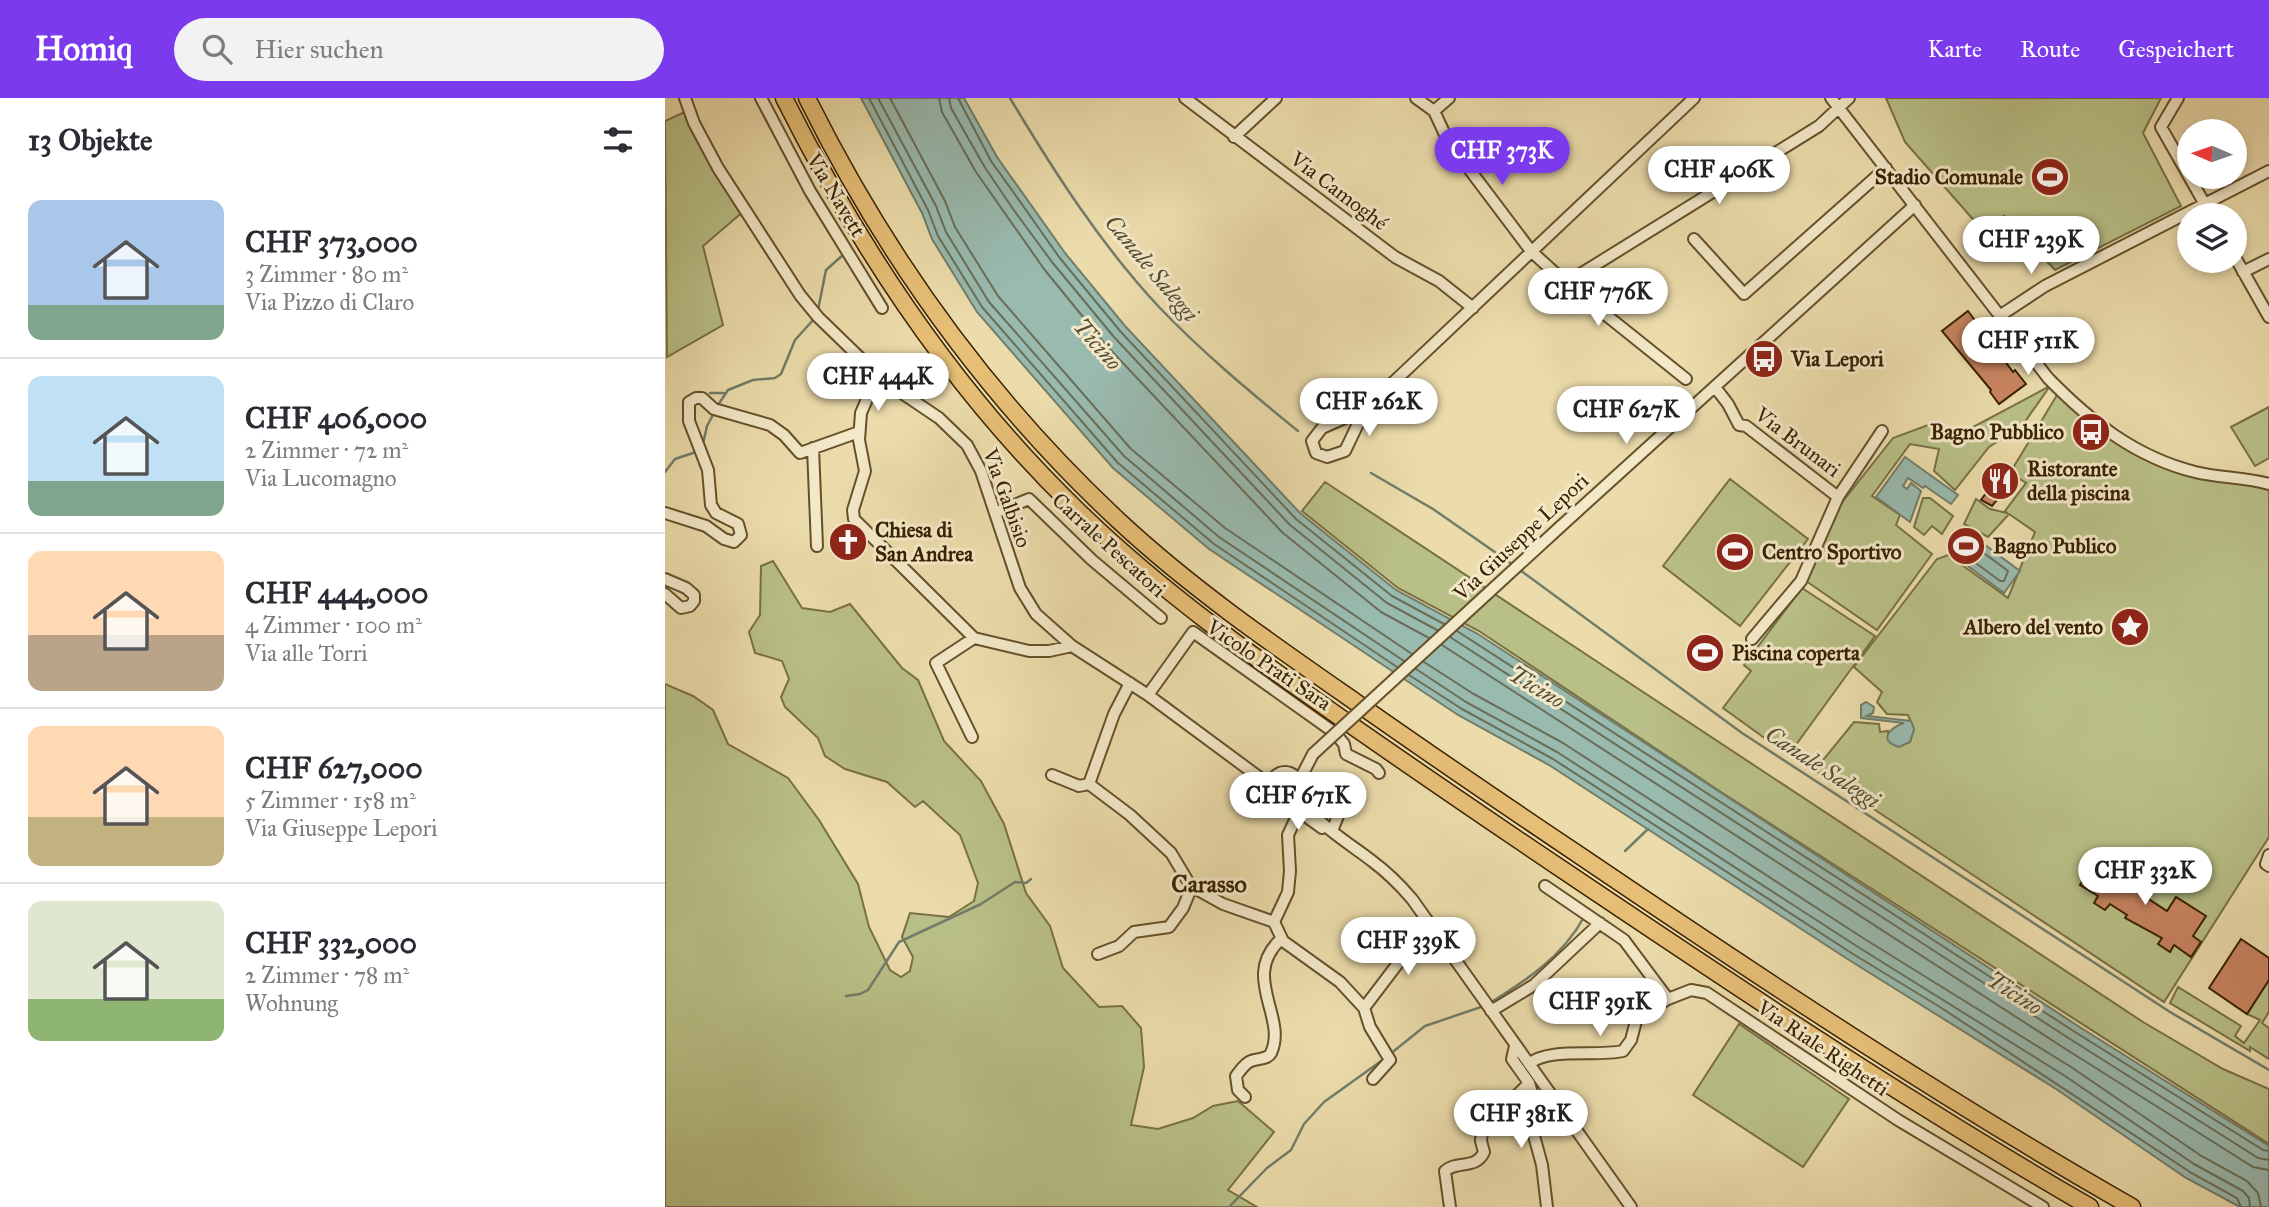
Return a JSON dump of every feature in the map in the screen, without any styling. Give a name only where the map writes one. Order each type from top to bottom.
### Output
[{"type":"highway","points":[[784,98],[848,219],[927,339],[1031,464],[1077,511],[1147,574],[1303,691],[1668,942],[1906,1096],[2090,1207]]},
{"type":"highway","points":[[807,98],[883,236],[964,352],[1056,460],[1157,554],[1229,612],[1331,685],[1698,936],[1896,1066],[2132,1207]]},
{"type":"street","name":"Via Galbisio","points":[[685,98],[694,123],[718,168],[800,295],[816,315],[887,384],[939,418],[961,438],[977,462],[1023,596],[1036,614],[1072,646],[1148,695],[1255,774],[1277,778]]},
{"type":"street","name":"Via Navett","points":[[761,98],[810,191],[882,308]]},
{"type":"street","name":"Via Camoghé","points":[[1185,98],[1395,257],[1439,281],[1473,308]]},
{"type":"street","points":[[1234,136],[1276,98]]},
{"type":"street","points":[[1416,98],[1434,111],[1448,141],[1531,251],[1566,283],[1686,379]]},
{"type":"street","points":[[1434,111],[1449,98]]},
{"type":"street","points":[[1365,410],[1345,451],[1327,457],[1316,453],[1312,441],[1318,431],[1365,410],[1694,98]]},
{"type":"street","points":[[1831,98],[2047,378],[2084,414],[2113,436],[2169,464],[2213,476],[2268,483]]},
{"type":"street","points":[[1566,283],[1819,126],[1849,98]]},
{"type":"street","points":[[2178,98],[2161,127],[2203,203]]},
{"type":"street","points":[[1694,239],[1744,294],[1886,168]]},
{"type":"street","points":[[2206,203],[2269,171]]},
{"type":"street","name":"Via Giuseppe Lepori","points":[[1277,778],[1312,756],[1915,205]]},
{"type":"street","points":[[2001,315],[2045,286],[2177,218]]},
{"type":"street","points":[[2247,270],[2269,259]]},
{"type":"street","points":[[2244,273],[2269,317]]},
{"type":"street","points":[[887,384],[871,390],[866,397],[859,432],[865,471],[853,510],[854,519],[974,638],[1029,651],[1057,650],[1072,646]]},
{"type":"street","name":"Via Brunari","points":[[1715,387],[1739,425],[1746,426],[1838,497],[1882,431]]},
{"type":"street","points":[[665,513],[706,526],[727,541],[734,542],[739,538],[741,529],[738,524],[712,509],[708,470],[689,421],[689,402],[699,397],[717,410],[770,425],[784,435],[800,453],[859,432]]},
{"type":"street","points":[[813,448],[817,546]]},
{"type":"street","points":[[1752,639],[1801,581],[1838,497]]},
{"type":"street","name":"Carrale Pescatori","points":[[995,513],[1027,498],[1031,499],[1092,560],[1161,618]]},
{"type":"street","points":[[665,579],[687,588],[694,595],[694,601],[690,606],[681,608],[665,594]]},
{"type":"street","name":"Vicolo Prati Sara","points":[[1148,695],[1193,632],[1335,733],[1344,744],[1346,754],[1379,773]]},
{"type":"street","points":[[972,737],[936,663],[974,638]]},
{"type":"street","points":[[1089,784],[1114,714],[1130,683]]},
{"type":"street","name":"Via Giuseppe Lepori","points":[[1298,786],[1312,756]]},
{"type":"street","points":[[1052,775],[1079,786],[1089,784],[1131,815],[1174,856],[1192,886],[1223,904],[1274,922]]},
{"type":"street","points":[[1373,1079],[1388,1065],[1389,1058],[1370,1027],[1364,1008],[1340,982],[1281,939],[1274,922],[1289,886],[1288,835],[1300,807],[1294,776],[1277,778],[1276,797],[1287,799],[1300,807],[1373,861],[1400,886],[1444,943],[1631,1207]]},
{"type":"street","points":[[1287,799],[1298,786]]},
{"type":"street","points":[[1332,831],[1342,806],[1350,798]]},
{"type":"street","points":[[1098,954],[1119,946],[1134,933],[1169,927],[1183,908],[1192,886]]},
{"type":"street","points":[[1545,886],[1624,940],[1668,999]]},
{"type":"street","points":[[1490,1010],[1534,985],[1599,923]]},
{"type":"street","points":[[1364,1008],[1423,932],[1438,944],[1444,943]]},
{"type":"street","points":[[1245,1097],[1238,1090],[1236,1076],[1248,1063],[1267,1057],[1271,1052],[1274,1028],[1266,1000],[1265,970],[1268,956],[1281,939]]},
{"type":"street","name":"Via Riale Righetti","points":[[1529,1064],[1543,1055],[1591,1055],[1623,1051],[1631,1040],[1637,1017],[1668,999],[1691,990],[1707,993],[1898,1121],[2043,1207]]},
{"type":"street","points":[[1515,1046],[1512,1059],[1529,1083],[1535,1102],[1532,1129],[1542,1165],[1546,1207]]},
{"type":"street","points":[[1450,1207],[1445,1171],[1451,1166],[1472,1164],[1480,1160],[1484,1152],[1482,1130],[1529,1083]]},
{"type":"green space","name":"Stadio Comunale","points":[[1886,98],[2161,98],[2143,133],[2179,203],[2177,203],[2177,208],[2055,270],[2004,216],[1985,233],[1905,142]]},
{"type":"green space","points":[[689,110],[745,210],[703,246],[723,325],[667,357],[665,121]]},
{"type":"green space","points":[[2050,386],[2022,426],[1989,447],[1955,490],[1934,471],[1939,449],[1910,444],[1872,496],[1900,515],[1896,525],[1932,554],[1877,630],[1806,581],[1840,505],[1893,438],[1928,425],[1960,434]]},
{"type":"green space","points":[[2057,395],[2104,433],[2156,465],[2194,477],[2269,487],[2269,837],[2164,1002],[1815,770],[1854,722],[1879,724],[1880,732],[1888,731],[1888,740],[1910,742],[1914,729],[1908,715],[1887,714],[1877,702],[1882,692],[1854,667],[1937,559],[1948,555],[2008,598],[2035,532],[2009,514],[1988,537],[1964,524],[1976,499],[1990,509],[2007,513],[2005,511],[2026,483],[2010,473]]},
{"type":"green space","points":[[2269,407],[2269,458],[2255,466],[2231,427]]},
{"type":"green space","name":"Centro Sportivo","points":[[1730,479],[1808,539],[1740,626],[1663,566]]},
{"type":"green space","points":[[1325,482],[2143,1022],[2223,1069],[2269,1089],[2269,1144],[1721,792],[1479,631],[1398,588],[1302,511]]},
{"type":"green space","points":[[1923,498],[1930,498],[1953,516],[1942,534],[1932,526],[1924,535],[1914,527]]},
{"type":"green space","points":[[773,561],[802,608],[830,612],[850,604],[902,668],[918,680],[944,741],[981,781],[1004,824],[1026,893],[1050,926],[1063,968],[1099,1007],[1122,1006],[1141,1028],[1144,1067],[1131,1125],[1158,1129],[1193,1118],[1213,1106],[1238,1101],[1274,1132],[1228,1190],[1257,1207],[665,1207],[665,684],[693,696],[713,710],[728,744],[788,778],[819,820],[858,884],[869,927],[890,970],[901,977],[910,971],[913,957],[902,937],[910,913],[949,917],[974,901],[978,883],[960,835],[923,801],[915,807],[887,782],[845,769],[825,756],[818,738],[785,707],[781,697],[789,679],[782,661],[755,653],[749,632],[760,615],[761,566]]},
{"type":"green space","points":[[1802,588],[1875,636],[1790,753],[1723,708],[1751,671],[1744,665]]},
{"type":"green space","points":[[2269,980],[2269,1012],[2262,1023],[2269,1028],[2269,1059],[2250,1047],[2250,1051],[2170,1003],[2178,987],[2241,1026],[2235,1036],[2244,1043],[2260,1020],[2247,1014]]},
{"type":"green space","points":[[1739,1024],[1849,1099],[1803,1167],[1693,1095]]},
{"type":"water","name":"Ticino","points":[[861,98],[964,98],[997,157],[1065,253],[1125,326],[1300,513],[1396,590],[1478,634],[2078,1026],[2269,1146],[2269,1207],[2240,1207],[2186,1178],[2056,1089],[1849,960],[1549,765],[1458,715],[1209,549],[1113,468],[977,312],[932,239],[922,213]]},
{"type":"water","points":[[1905,457],[1958,495],[1951,504],[1908,478],[1903,486],[1907,489],[1911,483],[1921,491],[1910,522],[1876,497]]},
{"type":"water","points":[[1969,533],[2020,571],[2004,593],[1953,555]]},
{"type":"water","points":[[1866,702],[1874,707],[1873,713],[1867,716],[1911,721],[1914,729],[1910,742],[1899,747],[1888,741],[1888,734],[1904,723],[1861,718],[1861,705]]},
{"type":"building","points":[[1968,311],[2013,372],[2015,370],[2026,384],[1999,404],[1991,390],[1942,331]]},
{"type":"building","name":"Ristorante della piscina","points":[[2004,469],[2010,473],[1998,489],[2003,493],[1992,506],[1981,500]]},
{"type":"building","name":"Chiesa di San Andrea","points":[[844,531],[855,531],[860,536],[860,551],[839,550],[835,541],[844,537]]},
{"type":"building","points":[[2112,854],[2141,874],[2132,888],[2167,911],[2176,897],[2206,916],[2193,936],[2201,942],[2191,957],[2174,945],[2170,952],[2158,944],[2162,938],[2125,918],[2127,915],[2110,904],[2105,910],[2094,903],[2098,896],[2080,885],[2090,869],[2098,875]]},
{"type":"building","points":[[2241,939],[2269,958],[2269,980],[2247,1014],[2209,988]]},
{"type":"waterway","name":"Canale Saleggi","points":[[1010,98],[1079,206],[1138,283],[1209,356],[1298,431]]},
{"type":"waterway","points":[[818,310],[826,270],[843,255]]},
{"type":"waterway","points":[[718,405],[728,390],[753,380],[775,378],[781,374],[795,340],[814,319]]},
{"type":"waterway","points":[[710,393],[724,393]]},
{"type":"waterway","points":[[703,444],[707,426],[715,411]]},
{"type":"waterway","points":[[665,472],[675,459],[696,452]]},
{"type":"waterway","name":"Canale Saleggi","points":[[1371,473],[1433,509],[1512,564]]},
{"type":"waterway","name":"Canale Saleggi","points":[[1520,570],[1742,733],[2170,1012],[2269,1070]]},
{"type":"waterway","points":[[1625,851],[1648,829]]},
{"type":"waterway","points":[[846,996],[868,990],[899,942],[981,904],[1015,882],[1026,883],[1031,879]]},
{"type":"waterway","points":[[1490,1003],[1543,966],[1566,944],[1584,917]]},
{"type":"waterway","points":[[1389,1055],[1425,1026],[1484,1006]]},
{"type":"waterway","points":[[1229,1207],[1267,1168],[1291,1150],[1304,1124],[1324,1102],[1384,1059]]},
{"type":"place","name":"Stadio Comunale","points":[[2050,177]]},
{"type":"place","name":"Via Lepori","points":[[1764,359]]},
{"type":"place","name":"Bagno Pubblico","points":[[2091,432]]},
{"type":"place","name":"Ristorante della piscina","points":[[2000,481]]},
{"type":"place","name":"Chiesa di San Andrea","points":[[848,542]]},
{"type":"place","name":"Bagno Publico","points":[[1966,546]]},
{"type":"place","name":"Centro Sportivo","points":[[1735,552]]},
{"type":"place","name":"Albero del vento","points":[[2130,627]]},
{"type":"place","name":"Piscina coperta","points":[[1705,653]]},
{"type":"district","name":"Carasso","points":[[1209,884]]}]
